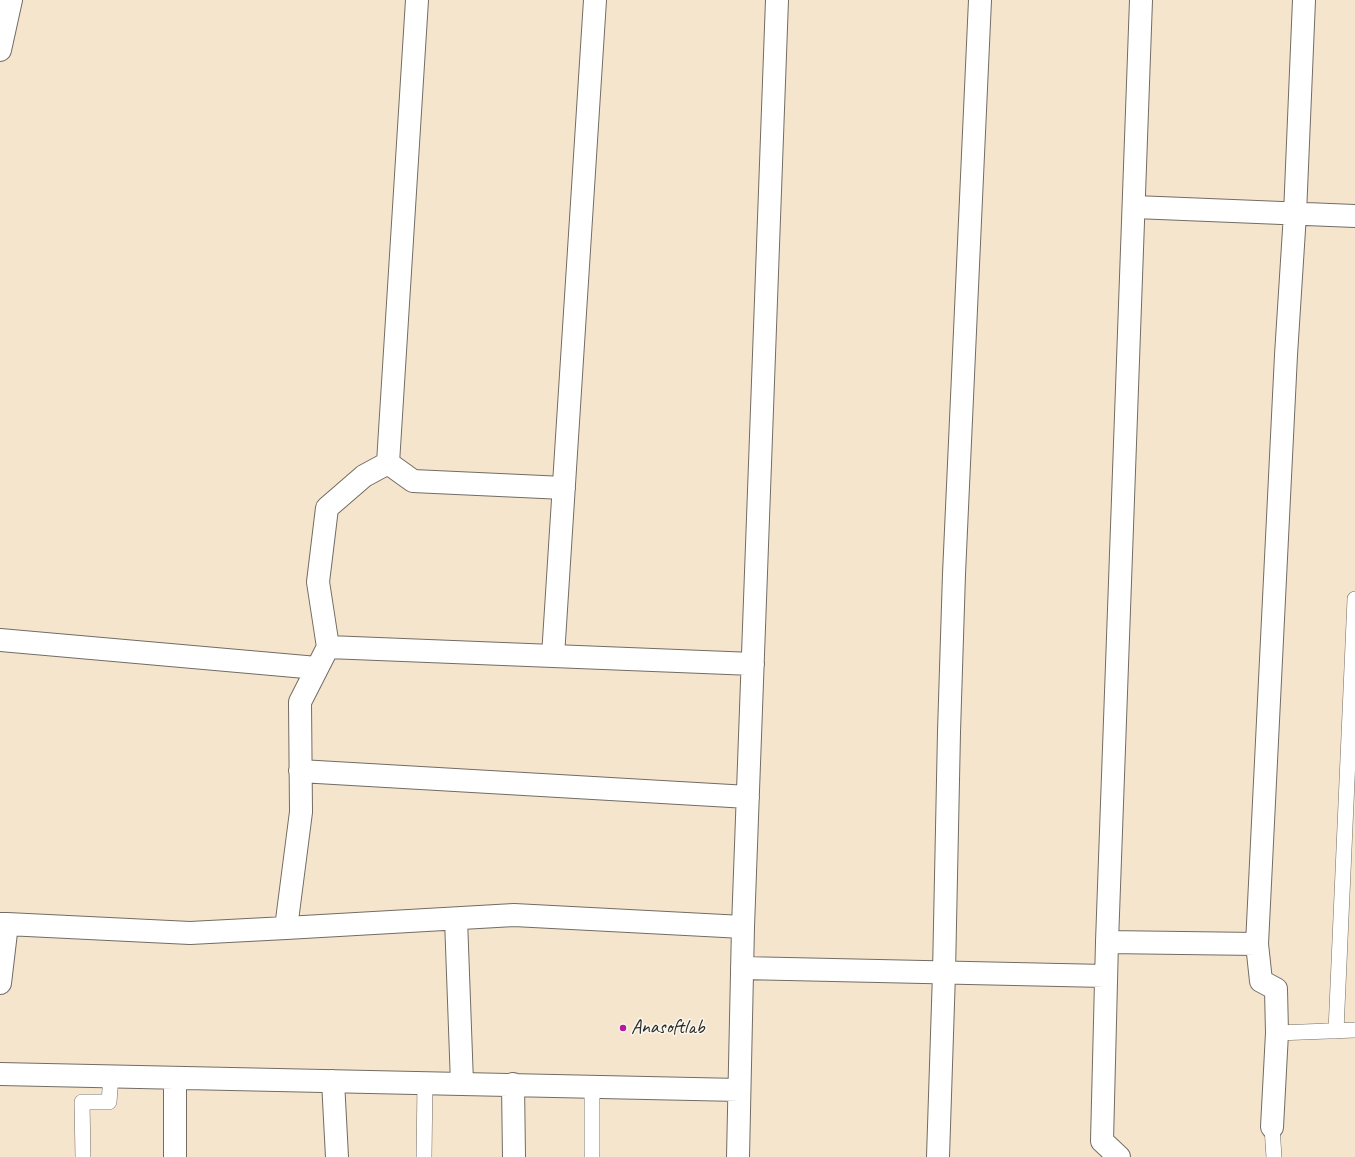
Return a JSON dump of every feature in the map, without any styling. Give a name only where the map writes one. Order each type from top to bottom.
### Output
[{"type":"street","points":[[0,46],[11,0]]},
{"type":"street","points":[[388,463],[417,0]]},
{"type":"street","points":[[553,656],[595,0]]},
{"type":"street","points":[[738,1157],[743,927],[777,0]]},
{"type":"street","points":[[938,1157],[944,972],[948,732],[980,0]]},
{"type":"street","points":[[1119,1157],[1102,1140],[1107,942],[1135,208],[1141,0]]},
{"type":"street","points":[[1272,1127],[1277,1033],[1276,989],[1261,981],[1257,944],[1286,355],[1295,214],[1304,0]]},
{"type":"street","points":[[1135,208],[1355,216]]},
{"type":"street","points":[[388,463],[412,481],[564,488]]},
{"type":"street","points":[[286,928],[300,812],[300,702],[328,647],[318,582],[327,508],[364,476],[388,463]]},
{"type":"street","points":[[0,640],[317,668]]},
{"type":"street","points":[[328,647],[753,664]]},
{"type":"street","points":[[300,771],[748,797]]},
{"type":"street","points":[[0,984],[3,924],[190,933],[514,916],[743,927]]},
{"type":"street","points":[[456,918],[462,1083]]},
{"type":"street","points":[[1107,942],[1257,944]]},
{"type":"street","points":[[742,968],[1106,976]]},
{"type":"street","points":[[0,1074],[739,1090]]},
{"type":"street","points":[[175,1157],[176,1078]]},
{"type":"street","points":[[333,1081],[337,1157]]},
{"type":"street","points":[[513,1084],[514,1157]]},
{"type":"lane","points":[[1336,1031],[1355,599]]},
{"type":"lane","points":[[1277,1033],[1355,1030]]},
{"type":"lane","points":[[83,1157],[82,1102],[109,1102],[111,1076]]},
{"type":"lane","points":[[424,1082],[424,1157]]},
{"type":"lane","points":[[592,1086],[592,1157]]},
{"type":"lane","points":[[1272,1127],[1274,1157]]},
{"type":"place","name":"Anasoftlab","points":[[623,1028]]}]
